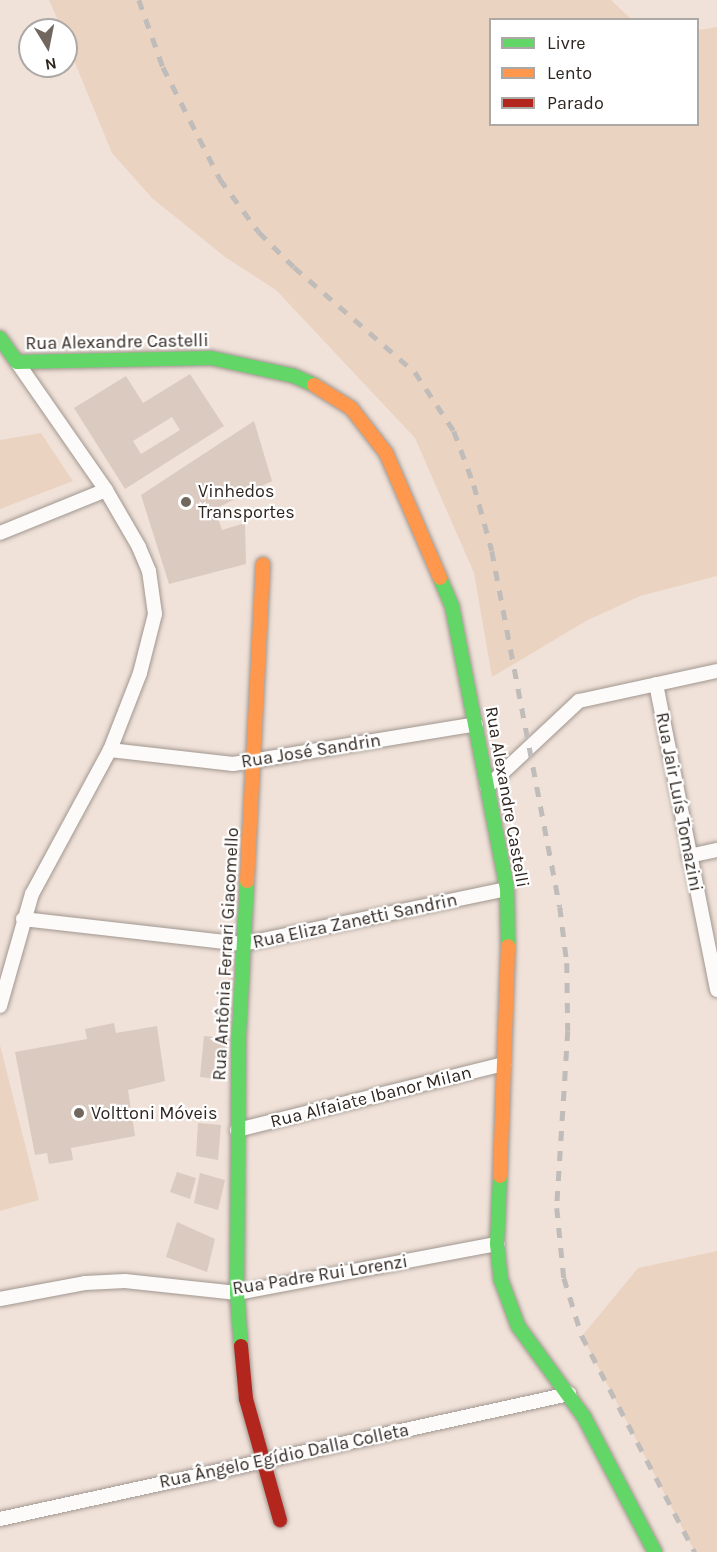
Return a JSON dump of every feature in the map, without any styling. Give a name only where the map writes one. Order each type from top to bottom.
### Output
[{"type":"street","name":"Rua Alexandre Castelli","points":[[0,338],[17,362],[211,358],[294,376],[331,393],[363,422],[386,453],[452,606],[507,889],[509,927],[497,1244],[501,1280],[518,1326],[569,1394],[655,1552]]},
{"type":"street","points":[[0,1006],[23,919],[43,871],[110,750],[143,664],[155,614],[145,563],[106,490],[17,362]]},
{"type":"street","points":[[0,533],[106,490]]},
{"type":"street","name":"Rua Antônia Ferrari Giacomello","points":[[263,564],[243,944],[237,1130],[237,1293],[246,1399],[280,1520]]},
{"type":"street","points":[[487,787],[570,706],[717,671]]},
{"type":"street","name":"Rua Jair Luís Tomazini","points":[[656,684],[717,990]]},
{"type":"street","name":"Rua José Sandrin","points":[[110,750],[233,764],[476,724]]},
{"type":"street","points":[[689,856],[717,850]]},
{"type":"street","name":"Rua Eliza Zanetti Sandrin","points":[[23,919],[243,944],[507,889]]},
{"type":"street","name":"Rua Alfaiate Ibanor Milan","points":[[237,1130],[504,1064]]},
{"type":"street","name":"Rua Padre Rui Lorenzi","points":[[0,1299],[85,1283],[125,1281],[237,1293],[497,1244]]},
{"type":"street","name":"Rua Ângelo Egídio Dalla Colleta","points":[[0,1519],[264,1459],[569,1394]]},
{"type":"shaded area","points":[[49,0],[611,0],[630,18],[489,18],[489,126],[699,126],[699,30],[717,27],[717,576],[640,596],[586,621],[492,677],[474,573],[415,438],[276,290],[225,257],[152,198],[112,153],[78,70],[78,18],[57,18]]},
{"type":"shaded area","points":[[41,433],[73,481],[0,509],[0,440]]},
{"type":"shaded area","points":[[0,1045],[39,1200],[0,1211]]},
{"type":"shaded area","points":[[717,1251],[717,1552],[695,1552],[582,1336],[638,1268]]},
{"type":"building","points":[[190,374],[224,426],[125,489],[74,408],[126,376],[143,403]],"holes":[[[172,417],[180,430],[141,454],[133,441]]]},
{"type":"building","name":"Vinhedos Transportes","points":[[254,421],[272,481],[215,509],[222,530],[245,523],[246,564],[169,584],[141,495]]},
{"type":"building","name":"Volttoni Móveis","points":[[114,1023],[116,1033],[157,1026],[165,1081],[128,1090],[135,1136],[71,1148],[73,1160],[49,1164],[47,1153],[35,1155],[15,1052],[87,1039],[85,1029]]},
{"type":"building","points":[[204,1036],[227,1038],[224,1080],[200,1077]]},
{"type":"building","points":[[198,1123],[221,1125],[218,1160],[196,1156]]},
{"type":"building","points":[[177,1172],[196,1178],[190,1199],[170,1192]]},
{"type":"building","points":[[200,1173],[225,1180],[218,1210],[194,1203]]},
{"type":"building","points":[[177,1222],[215,1239],[207,1272],[166,1257]]},
{"type":"railway","points":[[139,0],[163,67],[220,179],[259,232],[294,267],[415,372],[454,431],[474,485],[492,551],[560,907],[567,963],[568,1031],[557,1208],[564,1278],[582,1336],[695,1552]]},
{"type":"traffic: fast","points":[[0,338],[17,362],[211,358],[294,376],[314,385]]},
{"type":"traffic: fast","points":[[440,578],[452,606],[507,889],[508,946]]},
{"type":"traffic: fast","points":[[241,1346],[237,1293],[239,1035],[247,881]]},
{"type":"traffic: fast","points":[[500,1176],[497,1244],[501,1280],[518,1326],[584,1417],[655,1552]]},
{"type":"traffic: slow","points":[[314,385],[351,408],[386,453],[440,578]]},
{"type":"traffic: slow","points":[[247,881],[263,564]]},
{"type":"traffic: slow","points":[[500,1176],[508,946]]},
{"type":"traffic: jam","points":[[241,1346],[246,1399],[280,1520]]},
{"type":"place","name":"Vinhedos Transportes","points":[[186,502]]},
{"type":"place","name":"Volttoni Móveis","points":[[79,1113]]}]
